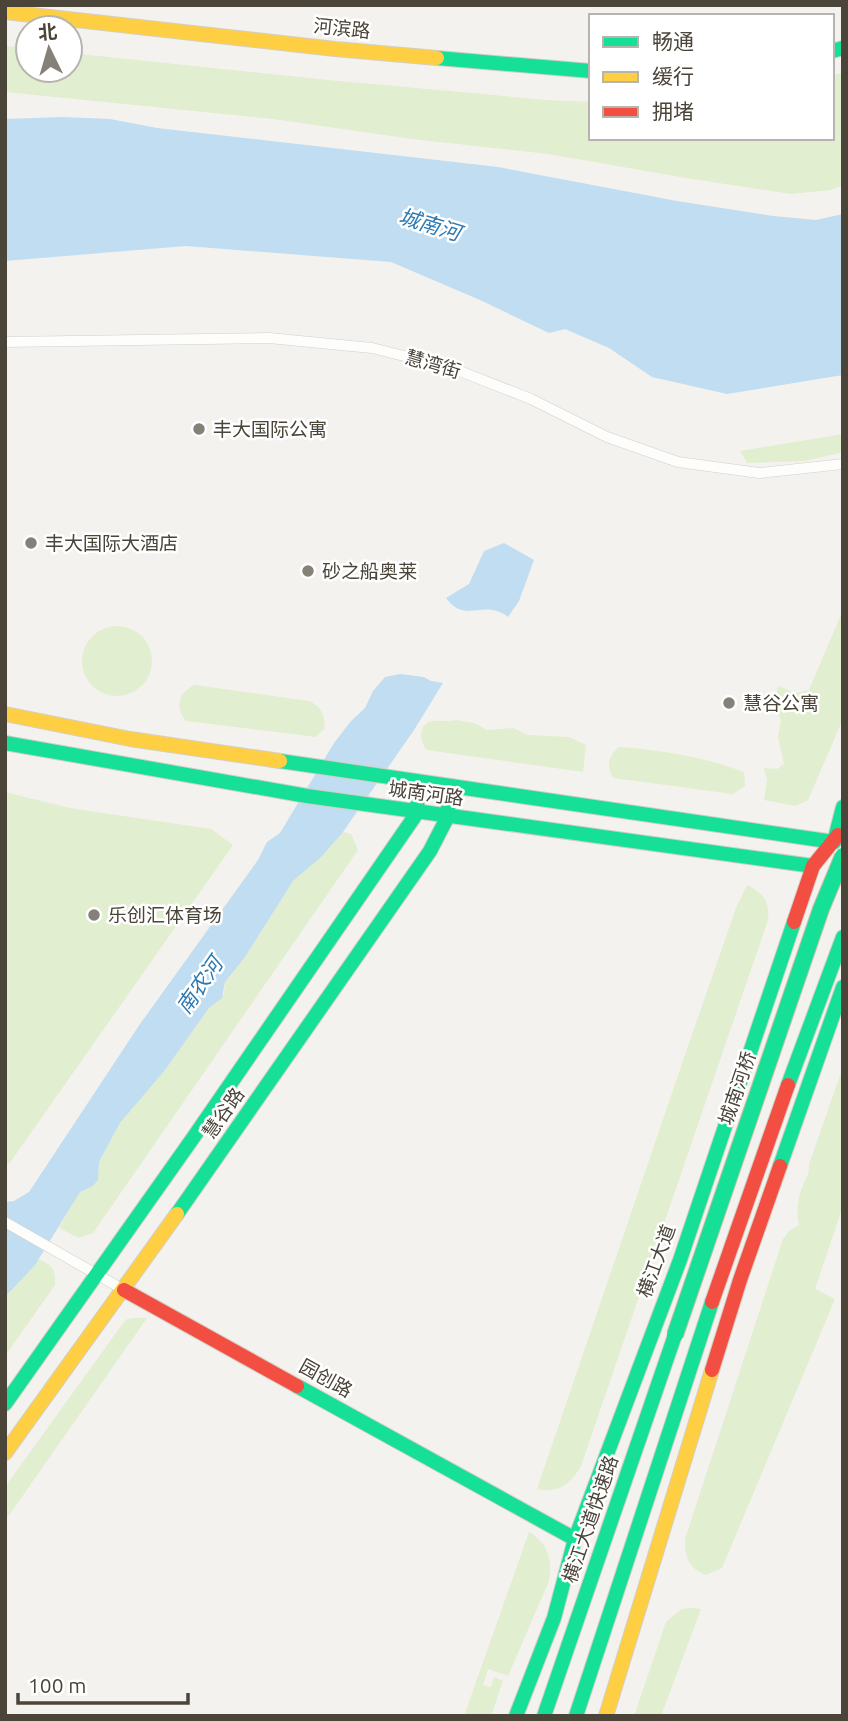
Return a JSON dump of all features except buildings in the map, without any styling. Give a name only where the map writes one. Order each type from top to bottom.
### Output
[{"type":"main road","name":"河滨路","points":[[5,12],[28,10],[349,50],[589,71]]},
{"type":"main road","name":"城南河路","points":[[5,714],[130,739],[840,847]]},
{"type":"main road","name":"城南河路","points":[[5,743],[174,775],[375,807],[813,866],[843,873]]},
{"type":"main road","points":[[417,813],[418,782]]},
{"type":"main road","name":"慧谷路","points":[[5,1453],[124,1290],[430,851],[447,818],[450,786]]},
{"type":"main road","points":[[840,847],[843,807]]},
{"type":"main road","name":"慧谷路","points":[[5,1404],[97,1276],[417,813]]},
{"type":"main road","name":"横江大道","points":[[516,1716],[554,1618],[575,1539],[680,1260],[813,866],[840,847],[843,826]]},
{"type":"main road","name":"城南河桥","points":[[675,1335],[840,847]]},
{"type":"main road","points":[[578,1716],[701,1334],[796,1062],[843,937]]},
{"type":"main road","points":[[606,1716],[740,1280],[843,987]]},
{"type":"main road","name":"园创路","points":[[124,1290],[575,1539]]},
{"type":"main road","name":"横江大道快速路","points":[[543,1716],[675,1335]]},
{"type":"street","name":"慧湾街","points":[[5,342],[269,338],[372,348],[452,368],[531,399],[607,437],[678,462],[759,473],[843,464]]},
{"type":"street","name":"园创路","points":[[5,1222],[124,1290]]},
{"type":"green space","points":[[5,46],[14,47],[14,84],[84,84],[84,54],[328,80],[589,102],[589,140],[834,140],[834,75],[843,73],[843,185],[831,190],[791,194],[548,154],[412,139],[273,119],[5,92]]},
{"type":"green space","points":[[843,434],[843,452],[805,461],[747,463],[740,451]]},
{"type":"green space","points":[[843,610],[843,719],[808,800],[796,806],[764,800],[767,780],[764,768],[777,769],[784,764],[778,737],[781,721],[775,705],[778,686],[795,693],[809,690]]},
{"type":"green space","points":[[117,626],[142,636],[152,661],[142,686],[117,696],[92,686],[82,661],[92,636]]},
{"type":"green space","points":[[195,685],[309,701],[322,712],[324,729],[316,737],[186,721],[180,711],[180,700],[185,691]]},
{"type":"green space","points":[[456,720],[474,723],[487,730],[513,728],[528,735],[569,737],[586,745],[583,772],[427,750],[424,747],[422,729],[427,723]]},
{"type":"green space","points":[[619,747],[714,762],[744,772],[745,786],[733,794],[613,778],[609,761]]},
{"type":"green space","name":"乐创汇体育场","points":[[5,792],[70,808],[211,829],[233,845],[9,1164],[5,1165]]},
{"type":"green space","points":[[343,832],[351,834],[358,850],[93,1233],[79,1238],[59,1228],[80,1191],[93,1186],[98,1180],[99,1162],[120,1123],[165,1070],[209,1008],[224,994],[225,982],[245,957],[293,881]]},
{"type":"green space","points":[[747,885],[764,898],[768,908],[768,920],[581,1466],[568,1483],[558,1489],[537,1489],[688,1046],[736,908]]},
{"type":"green space","points":[[843,1067],[843,1206],[815,1289],[835,1299],[722,1568],[706,1575],[691,1565],[685,1539],[783,1239],[799,1225],[800,1194]]},
{"type":"green space","points":[[39,1259],[52,1269],[55,1285],[5,1356],[5,1297]]},
{"type":"green space","points":[[147,1318],[5,1521],[5,1487],[121,1326],[127,1319]]},
{"type":"green space","points":[[529,1532],[541,1541],[548,1553],[549,1581],[508,1676],[488,1669],[483,1685],[491,1687],[494,1677],[503,1681],[491,1716],[464,1716]]},
{"type":"green space","points":[[682,1609],[701,1609],[661,1716],[634,1716],[666,1622]]},
{"type":"water","name":"城南河","points":[[5,119],[110,119],[157,128],[498,167],[773,216],[816,220],[843,214],[843,375],[727,394],[652,377],[609,348],[565,329],[549,333],[391,262],[186,246],[5,261]]},
{"type":"water","points":[[504,543],[534,560],[519,601],[508,617],[491,610],[468,611],[453,606],[446,598],[469,584],[484,551]]},
{"type":"water","name":"南农河","points":[[400,674],[443,683],[414,730],[343,832],[321,857],[293,881],[245,957],[225,982],[222,998],[209,1008],[165,1070],[120,1123],[99,1162],[98,1180],[93,1186],[80,1192],[35,1265],[5,1297],[5,1202],[14,1201],[29,1192],[140,1024],[258,860],[267,842],[280,833],[334,743],[365,708],[373,691],[385,677]]},
{"type":"traffic: fast","points":[[834,50],[843,48]]},
{"type":"traffic: fast","points":[[437,58],[589,71]]},
{"type":"traffic: fast","points":[[5,743],[307,796],[813,866]]},
{"type":"traffic: fast","points":[[280,761],[834,842]]},
{"type":"traffic: fast","points":[[5,1404],[193,1138],[417,813],[418,782]]},
{"type":"traffic: fast","points":[[177,1214],[430,851],[447,818],[450,786]]},
{"type":"traffic: fast","points":[[834,842],[843,807]]},
{"type":"traffic: fast","points":[[675,1335],[821,909],[843,856]]},
{"type":"traffic: fast","points":[[516,1716],[554,1618],[575,1539],[680,1260],[794,922]]},
{"type":"traffic: fast","points":[[788,1085],[843,937]]},
{"type":"traffic: fast","points":[[780,1166],[843,987]]},
{"type":"traffic: fast","points":[[576,1716],[712,1302]]},
{"type":"traffic: fast","points":[[544,1716],[675,1335]]},
{"type":"traffic: fast","points":[[297,1386],[575,1539]]},
{"type":"traffic: slow","points":[[5,12],[437,58]]},
{"type":"traffic: slow","points":[[5,714],[130,739],[280,761]]},
{"type":"traffic: slow","points":[[5,1453],[177,1214]]},
{"type":"traffic: slow","points":[[606,1716],[712,1370]]},
{"type":"traffic: jam","points":[[794,922],[813,866],[838,835]]},
{"type":"traffic: jam","points":[[712,1302],[788,1085]]},
{"type":"traffic: jam","points":[[712,1370],[780,1166]]},
{"type":"traffic: jam","points":[[124,1290],[297,1386]]},
{"type":"place","name":"丰大国际公寓","points":[[199,429]]},
{"type":"place","name":"丰大国际大酒店","points":[[31,543]]},
{"type":"place","name":"砂之船奥莱","points":[[308,571]]},
{"type":"place","name":"慧谷公寓","points":[[729,703]]},
{"type":"place","name":"乐创汇体育场","points":[[94,915]]}]
